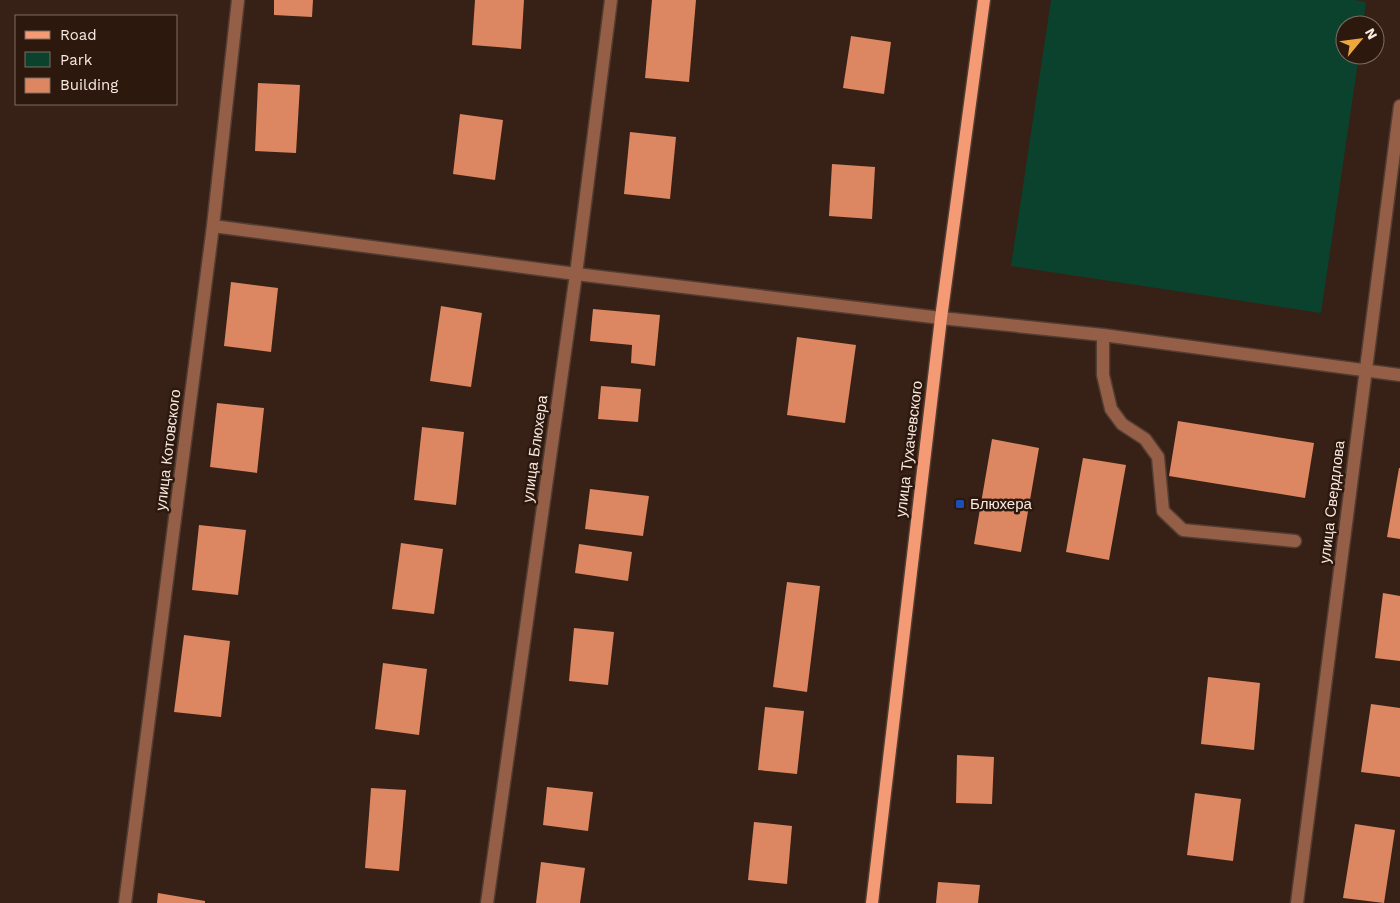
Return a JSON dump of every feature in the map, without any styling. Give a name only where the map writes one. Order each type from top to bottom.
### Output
[{"type":"main road","name":"улица Тухачевского","points":[[872,903],[941,318],[984,0]]},
{"type":"street","name":"улица Котовского","points":[[125,903],[213,226],[238,0]]},
{"type":"street","name":"улица Блюхера","points":[[487,903],[576,274],[611,0]]},
{"type":"street","name":"улица Свердлова","points":[[1297,903],[1400,106]]},
{"type":"street","points":[[213,226],[576,274],[941,318],[1103,335],[1400,375]]},
{"type":"street","points":[[1103,335],[1104,374],[1110,409],[1122,424],[1144,439],[1158,457],[1164,511],[1183,530],[1295,541]]},
{"type":"green space","points":[[1051,0],[1354,0],[1366,2],[1364,15],[1335,15],[1335,65],[1358,65],[1321,313],[1011,266]]},
{"type":"building","points":[[274,0],[313,0],[312,17],[274,15]]},
{"type":"building","points":[[475,0],[524,0],[521,49],[472,45]]},
{"type":"building","points":[[652,0],[696,0],[689,82],[645,78]]},
{"type":"building","points":[[851,36],[891,42],[884,94],[843,88]]},
{"type":"building","points":[[258,83],[300,85],[296,153],[255,151]]},
{"type":"building","points":[[460,114],[503,120],[495,180],[453,174]]},
{"type":"building","points":[[630,132],[676,137],[670,199],[624,194]]},
{"type":"building","points":[[832,164],[875,167],[872,219],[829,216]]},
{"type":"building","points":[[231,282],[278,288],[271,352],[224,346]]},
{"type":"building","points":[[441,306],[482,313],[471,387],[430,381]]},
{"type":"building","points":[[593,309],[660,315],[655,366],[631,363],[632,345],[590,341]]},
{"type":"building","points":[[797,337],[856,345],[845,423],[787,415]]},
{"type":"building","points":[[601,386],[641,389],[638,422],[598,419]]},
{"type":"building","points":[[217,403],[264,408],[257,473],[210,467]]},
{"type":"building","points":[[1178,421],[1314,443],[1305,498],[1169,476]]},
{"type":"building","points":[[422,427],[464,432],[456,505],[414,500]]},
{"type":"building","points":[[992,439],[1039,448],[1021,552],[974,544]]},
{"type":"building","points":[[1083,458],[1126,465],[1109,560],[1066,552]]},
{"type":"building","points":[[1400,468],[1400,539],[1387,537]]},
{"type":"building","points":[[590,489],[649,496],[643,536],[585,529]]},
{"type":"building","points":[[199,525],[246,530],[238,595],[192,590]]},
{"type":"building","points":[[401,543],[443,549],[434,614],[392,609]]},
{"type":"building","points":[[579,544],[632,552],[628,581],[575,573]]},
{"type":"building","points":[[787,582],[820,586],[807,692],[773,687]]},
{"type":"building","points":[[1383,593],[1400,596],[1400,661],[1375,658]]},
{"type":"building","points":[[574,628],[614,632],[608,685],[569,681]]},
{"type":"building","points":[[184,635],[230,641],[221,717],[174,712]]},
{"type":"building","points":[[383,663],[427,669],[419,735],[375,729]]},
{"type":"building","points":[[1208,677],[1260,683],[1254,750],[1201,744]]},
{"type":"building","points":[[1371,704],[1400,708],[1400,777],[1361,772]]},
{"type":"building","points":[[765,707],[804,711],[797,774],[758,770]]},
{"type":"building","points":[[957,755],[994,757],[992,804],[956,803]]},
{"type":"building","points":[[547,787],[593,792],[588,831],[543,825]]},
{"type":"building","points":[[371,788],[406,790],[399,871],[365,868]]},
{"type":"building","points":[[1195,793],[1241,799],[1233,861],[1187,855]]},
{"type":"building","points":[[754,822],[792,826],[787,884],[748,880]]},
{"type":"building","points":[[1355,824],[1395,830],[1384,903],[1343,898]]},
{"type":"building","points":[[541,862],[585,868],[580,903],[536,903]]},
{"type":"building","points":[[938,882],[980,885],[978,903],[936,903]]},
{"type":"building","points":[[158,893],[205,901],[205,903],[157,903]]},
{"type":"place","name":"Блюхера","points":[[960,504]]}]
